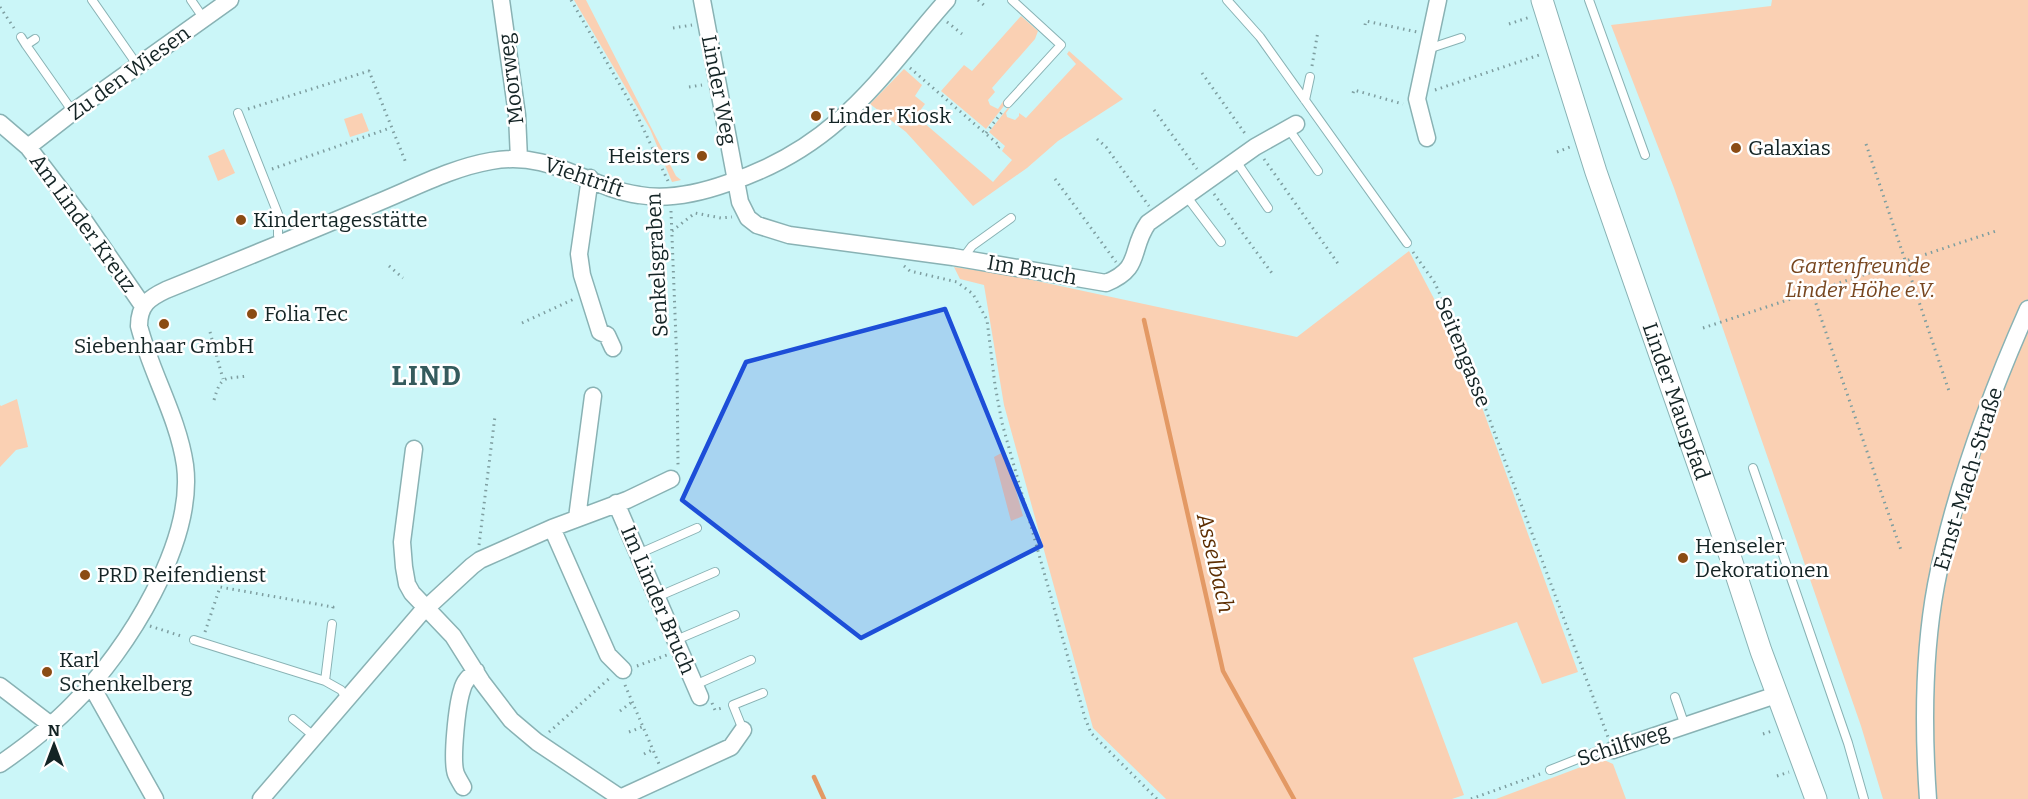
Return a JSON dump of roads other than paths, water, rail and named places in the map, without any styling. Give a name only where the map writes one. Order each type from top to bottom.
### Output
[{"type":"street","name":"Zu den Wiesen","points":[[28,147],[73,112],[230,0]]},
{"type":"street","name":"Moorweg","points":[[501,0],[517,115],[519,159]]},
{"type":"street","name":"Linder Weg","points":[[702,0],[736,181]]},
{"type":"street","name":"Viehtrift","points":[[143,306],[166,290],[475,164],[505,159],[549,163],[618,190],[639,195],[670,196],[708,190],[736,181],[782,160],[817,138],[838,121],[861,99],[947,0]]},
{"type":"street","points":[[1427,138],[1418,99],[1438,0]]},
{"type":"street","name":"Linder Mauspfad","points":[[1544,6],[1586,141],[1776,695],[1816,799]]},
{"type":"street","name":"Am Linder Kreuz","points":[[0,123],[28,147],[83,219],[143,306],[139,316],[139,326],[185,464],[186,489],[183,512],[164,570],[137,622],[120,648],[89,687],[51,725],[0,764]]},
{"type":"street","points":[[1187,197],[1255,147],[1292,126]]},
{"type":"street","points":[[590,178],[579,254],[586,290],[600,332],[607,335],[613,348]]},
{"type":"street","name":"Im Bruch","points":[[736,181],[743,210],[748,218],[757,225],[789,235],[963,258],[1106,283],[1120,277],[1128,270],[1140,234],[1148,223],[1187,197]]},
{"type":"street","name":"Ernst-Mach-Straße","points":[[1928,799],[1926,671],[1936,587],[1954,510],[1978,434],[2005,360],[2028,309]]},
{"type":"street","points":[[577,518],[593,396]]},
{"type":"street","points":[[414,449],[403,528],[407,584],[425,608],[453,636],[511,720],[537,742],[621,798],[731,747],[743,730]]},
{"type":"street","name":"Im Linder Bruch","points":[[261,799],[425,608],[480,560],[671,479]]},
{"type":"street","name":"Im Linder Bruch","points":[[616,504],[698,691]]},
{"type":"street","points":[[552,528],[608,655],[623,670]]},
{"type":"street","points":[[463,787],[456,774],[454,762],[460,701],[462,688],[467,679],[476,671]]},
{"type":"street","points":[[0,686],[51,725]]},
{"type":"street","points":[[89,687],[96,694],[155,799]]},
{"type":"street","name":"Schilfweg","points":[[1613,750],[1776,695]]},
{"type":"lane","points":[[83,8],[93,0],[138,66]]},
{"type":"lane","points":[[191,0],[204,18]]},
{"type":"lane","points":[[1008,103],[1061,45],[1012,0]]},
{"type":"lane","points":[[1227,0],[1260,37],[1407,243]]},
{"type":"lane","points":[[1589,0],[1645,155]]},
{"type":"lane","points":[[21,37],[73,112]]},
{"type":"lane","points":[[1429,42],[1461,38]]},
{"type":"lane","points":[[26,45],[35,39]]},
{"type":"lane","points":[[1305,100],[1310,77]]},
{"type":"lane","points":[[238,113],[278,214],[278,235],[281,243]]},
{"type":"lane","points":[[1292,126],[1318,171]]},
{"type":"lane","points":[[1236,161],[1268,208]]},
{"type":"lane","points":[[1187,197],[1221,242]]},
{"type":"lane","points":[[963,258],[972,246],[1011,218]]},
{"type":"lane","points":[[1753,468],[1848,743],[1864,799]]},
{"type":"lane","points":[[638,554],[698,528]]},
{"type":"lane","points":[[657,597],[715,572]]},
{"type":"lane","points":[[678,645],[735,615]]},
{"type":"lane","points":[[325,681],[332,624]]},
{"type":"lane","points":[[198,641],[325,681],[341,690],[347,699]]},
{"type":"lane","points":[[698,691],[751,660]]},
{"type":"lane","points":[[743,730],[733,705],[763,693]]},
{"type":"lane","points":[[1675,697],[1685,726]]},
{"type":"lane","points":[[294,719],[315,737]]},
{"type":"lane","name":"Schilfweg","points":[[1550,770],[1598,752],[1613,750]]},
{"type":"waterway","name":"Asselbach","points":[[1144,320],[1223,671],[1294,799]]},
{"type":"waterway","name":"Senkelsgraben","points":[[814,777],[824,799]]},
{"type":"place","name":"Linder Kiosk","points":[[816,116]]},
{"type":"place","name":"Galaxias","points":[[1736,148]]},
{"type":"place","name":"Heisters","points":[[702,156]]},
{"type":"place","name":"Kindertagesstätte","points":[[241,220]]},
{"type":"place","name":"Folia Tec","points":[[252,314]]},
{"type":"place","name":"Siebenhaar GmbH","points":[[164,324]]},
{"type":"place","name":"Henseler Dekorationen","points":[[1683,558]]},
{"type":"place","name":"PRD Reifendienst","points":[[85,575]]},
{"type":"place","name":"Karl Schenkelberg","points":[[47,672]]},
{"type":"district","name":"LIND","points":[[427,376]]},
{"type":"park label","name":"Gartenfreunde Linder Höhe e.V.","points":[[1860,278]]}]
